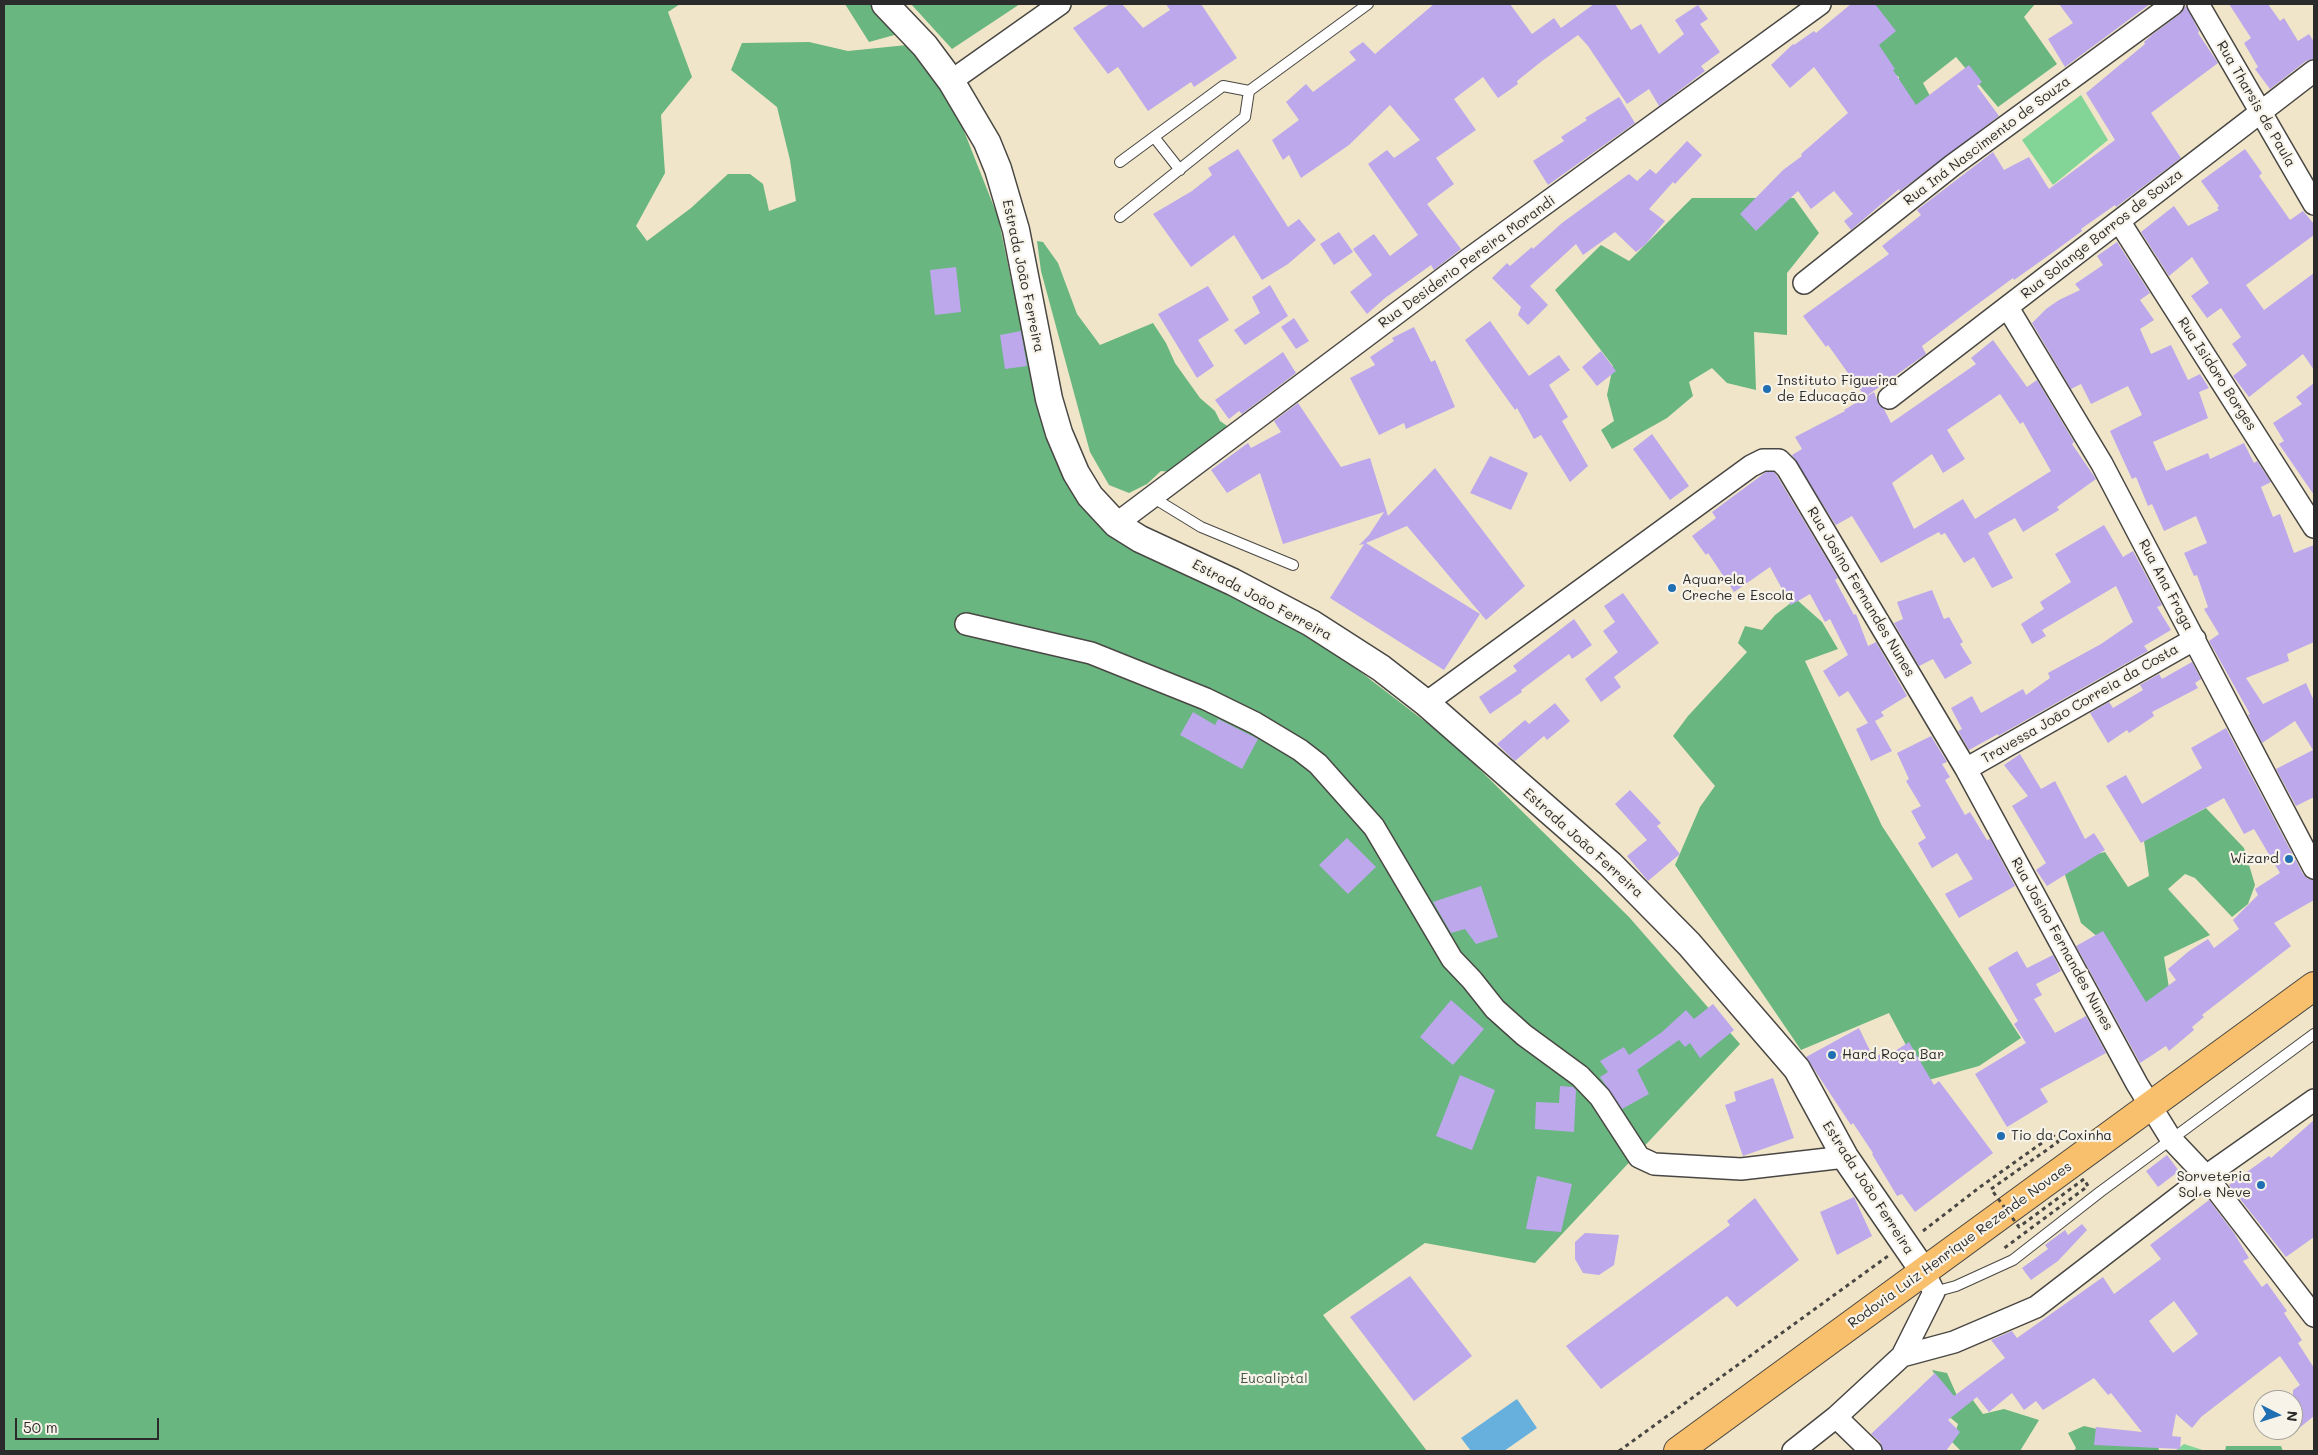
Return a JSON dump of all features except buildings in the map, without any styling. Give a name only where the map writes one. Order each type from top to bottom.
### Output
[{"type":"highway","name":"Rodovia Luiz Henrique Rezende Novaes","points":[[1678,1451],[1929,1282],[2150,1105],[2314,986]]},
{"type":"street","name":"Estrada João Ferreira","points":[[885,4],[925,46],[951,81],[986,142],[1006,195],[1016,230],[1049,399],[1059,432],[1082,485],[1094,501],[1116,524],[1156,548],[1233,582],[1311,623],[1380,668],[1426,703],[1610,864],[1689,944],[1796,1069],[1845,1157],[1929,1282]]},
{"type":"street","points":[[951,81],[1060,4]]},
{"type":"street","name":"Rua Desiderio Pereira Morandi","points":[[1116,524],[1469,259],[1820,4]]},
{"type":"street","name":"Rua Iná Nascimento de Souza","points":[[1804,283],[1953,165],[2173,4]]},
{"type":"street","name":"Rua Tharsis de Paula","points":[[2198,4],[2314,204]]},
{"type":"street","name":"Rua Solange Barros de Souza","points":[[1890,398],[2259,111],[2314,71]]},
{"type":"street","name":"Rua Isidoro Borges","points":[[2119,221],[2312,516]]},
{"type":"street","name":"Rua Ana Fraga","points":[[2008,308],[2102,464],[2314,868]]},
{"type":"street","name":"Rua Josino Fernandes Nunes","points":[[1426,703],[1751,466],[1771,459],[1779,460],[1788,468],[1966,769],[2150,1105],[2171,1139],[2206,1176],[2314,1316]]},
{"type":"street","points":[[966,624],[1091,653],[1206,699],[1254,723],[1300,750],[1318,764],[1374,827],[1452,960],[1472,980],[1495,1010],[1524,1036],[1580,1076],[1600,1097],[1639,1157],[1654,1164],[1740,1169],[1845,1157]]},
{"type":"street","name":"Travessa João Correia da Costa","points":[[1966,769],[2195,640]]},
{"type":"street","points":[[1902,1356],[1954,1342],[2036,1307],[2206,1176],[2314,1100]]},
{"type":"street","points":[[1793,1451],[1836,1417],[1902,1356],[1929,1282]]},
{"type":"street","points":[[1836,1417],[1871,1451]]},
{"type":"lane","points":[[1120,217],[1245,117],[1249,91],[1368,4]]},
{"type":"lane","points":[[1120,162],[1223,86],[1249,91]]},
{"type":"lane","points":[[1154,137],[1180,170]]},
{"type":"lane","points":[[1152,497],[1201,527],[1293,565]]},
{"type":"lane","points":[[1929,1282],[1956,1286],[2013,1260],[2171,1139],[2314,1034]]},
{"type":"path","points":[[1619,1451],[2054,1135],[2058,1142],[1991,1189],[2019,1227],[2084,1179],[2088,1186],[2003,1249]]},
{"type":"green space","name":"Eucaliptal","points":[[4,4],[680,4],[668,12],[692,77],[661,115],[665,173],[636,226],[647,241],[691,208],[728,174],[750,174],[763,184],[769,211],[796,201],[790,160],[777,107],[731,70],[742,43],[809,42],[848,51],[907,45],[941,83],[960,121],[998,217],[1026,351],[1051,438],[1074,496],[1102,525],[1315,637],[1453,743],[1629,917],[1740,1044],[1535,1263],[1425,1243],[1323,1315],[1427,1451],[4,1451]]},
{"type":"green space","points":[[845,4],[871,4],[898,34],[869,42]]},
{"type":"green space","points":[[911,4],[1020,4],[952,49]]},
{"type":"green space","points":[[1872,4],[2035,4],[2024,17],[2057,64],[1998,107],[1956,57],[1923,83],[1944,122],[1897,100],[1899,77],[1877,64],[1855,19]]},
{"type":"green space","points":[[2081,95],[2108,140],[2053,185],[2022,140]]},
{"type":"green space","points":[[1692,198],[1794,198],[1819,233],[1787,273],[1787,335],[1754,332],[1756,390],[1727,383],[1712,368],[1689,382],[1693,396],[1667,418],[1612,449],[1601,430],[1614,421],[1607,395],[1613,366],[1555,290],[1601,245],[1629,261]]},
{"type":"green space","points":[[1037,241],[1043,242],[1058,263],[1077,314],[1100,345],[1153,323],[1166,343],[1175,363],[1200,398],[1215,411],[1220,421],[1230,428],[1171,472],[1161,471],[1147,484],[1129,493],[1109,485],[1090,452],[1041,271]]},
{"type":"green space","points":[[1796,599],[1822,622],[1838,649],[1805,661],[1882,826],[2021,1038],[1979,1066],[1925,1081],[1889,1013],[1801,1050],[1675,865],[1700,807],[1715,786],[1673,736],[1688,716],[1747,652],[1738,643],[1745,626],[1762,630],[1775,615]]},
{"type":"green space","points":[[2206,808],[2244,848],[2255,885],[2248,904],[2232,917],[2195,878],[2185,874],[2168,889],[2210,935],[2164,957],[2171,1000],[2149,1013],[2111,948],[2081,923],[2061,863],[2105,852],[2128,887],[2149,876],[2144,841]]},
{"type":"green space","points":[[1932,1370],[1947,1373],[1958,1398],[1967,1392],[1983,1414],[2004,1409],[2039,1420],[2020,1451],[1961,1451],[1952,1442],[1958,1424],[1929,1400],[1942,1386]]},
{"type":"green space","points":[[2084,1426],[2158,1443],[2159,1451],[2074,1451],[2076,1448],[2068,1433]]},
{"type":"green space","points":[[2184,1444],[2206,1451],[2175,1451]]},
{"type":"green space","points":[[2226,1446],[2281,1446],[2283,1451],[2225,1451]]},
{"type":"water","points":[[1517,1399],[1537,1428],[1504,1451],[1471,1451],[1461,1438]]},
{"type":"place","name":"Instituto Figueira de Educação","points":[[1767,389]]},
{"type":"place","name":"Aquarela Creche e Escola","points":[[1672,588]]},
{"type":"place","name":"Wizard","points":[[2289,859]]},
{"type":"place","name":"Hard Roça Bar","points":[[1832,1055]]},
{"type":"place","name":"Tio da Coxinha","points":[[2001,1136]]},
{"type":"place","name":"Sorveteria Sol e Neve","points":[[2261,1185]]}]
